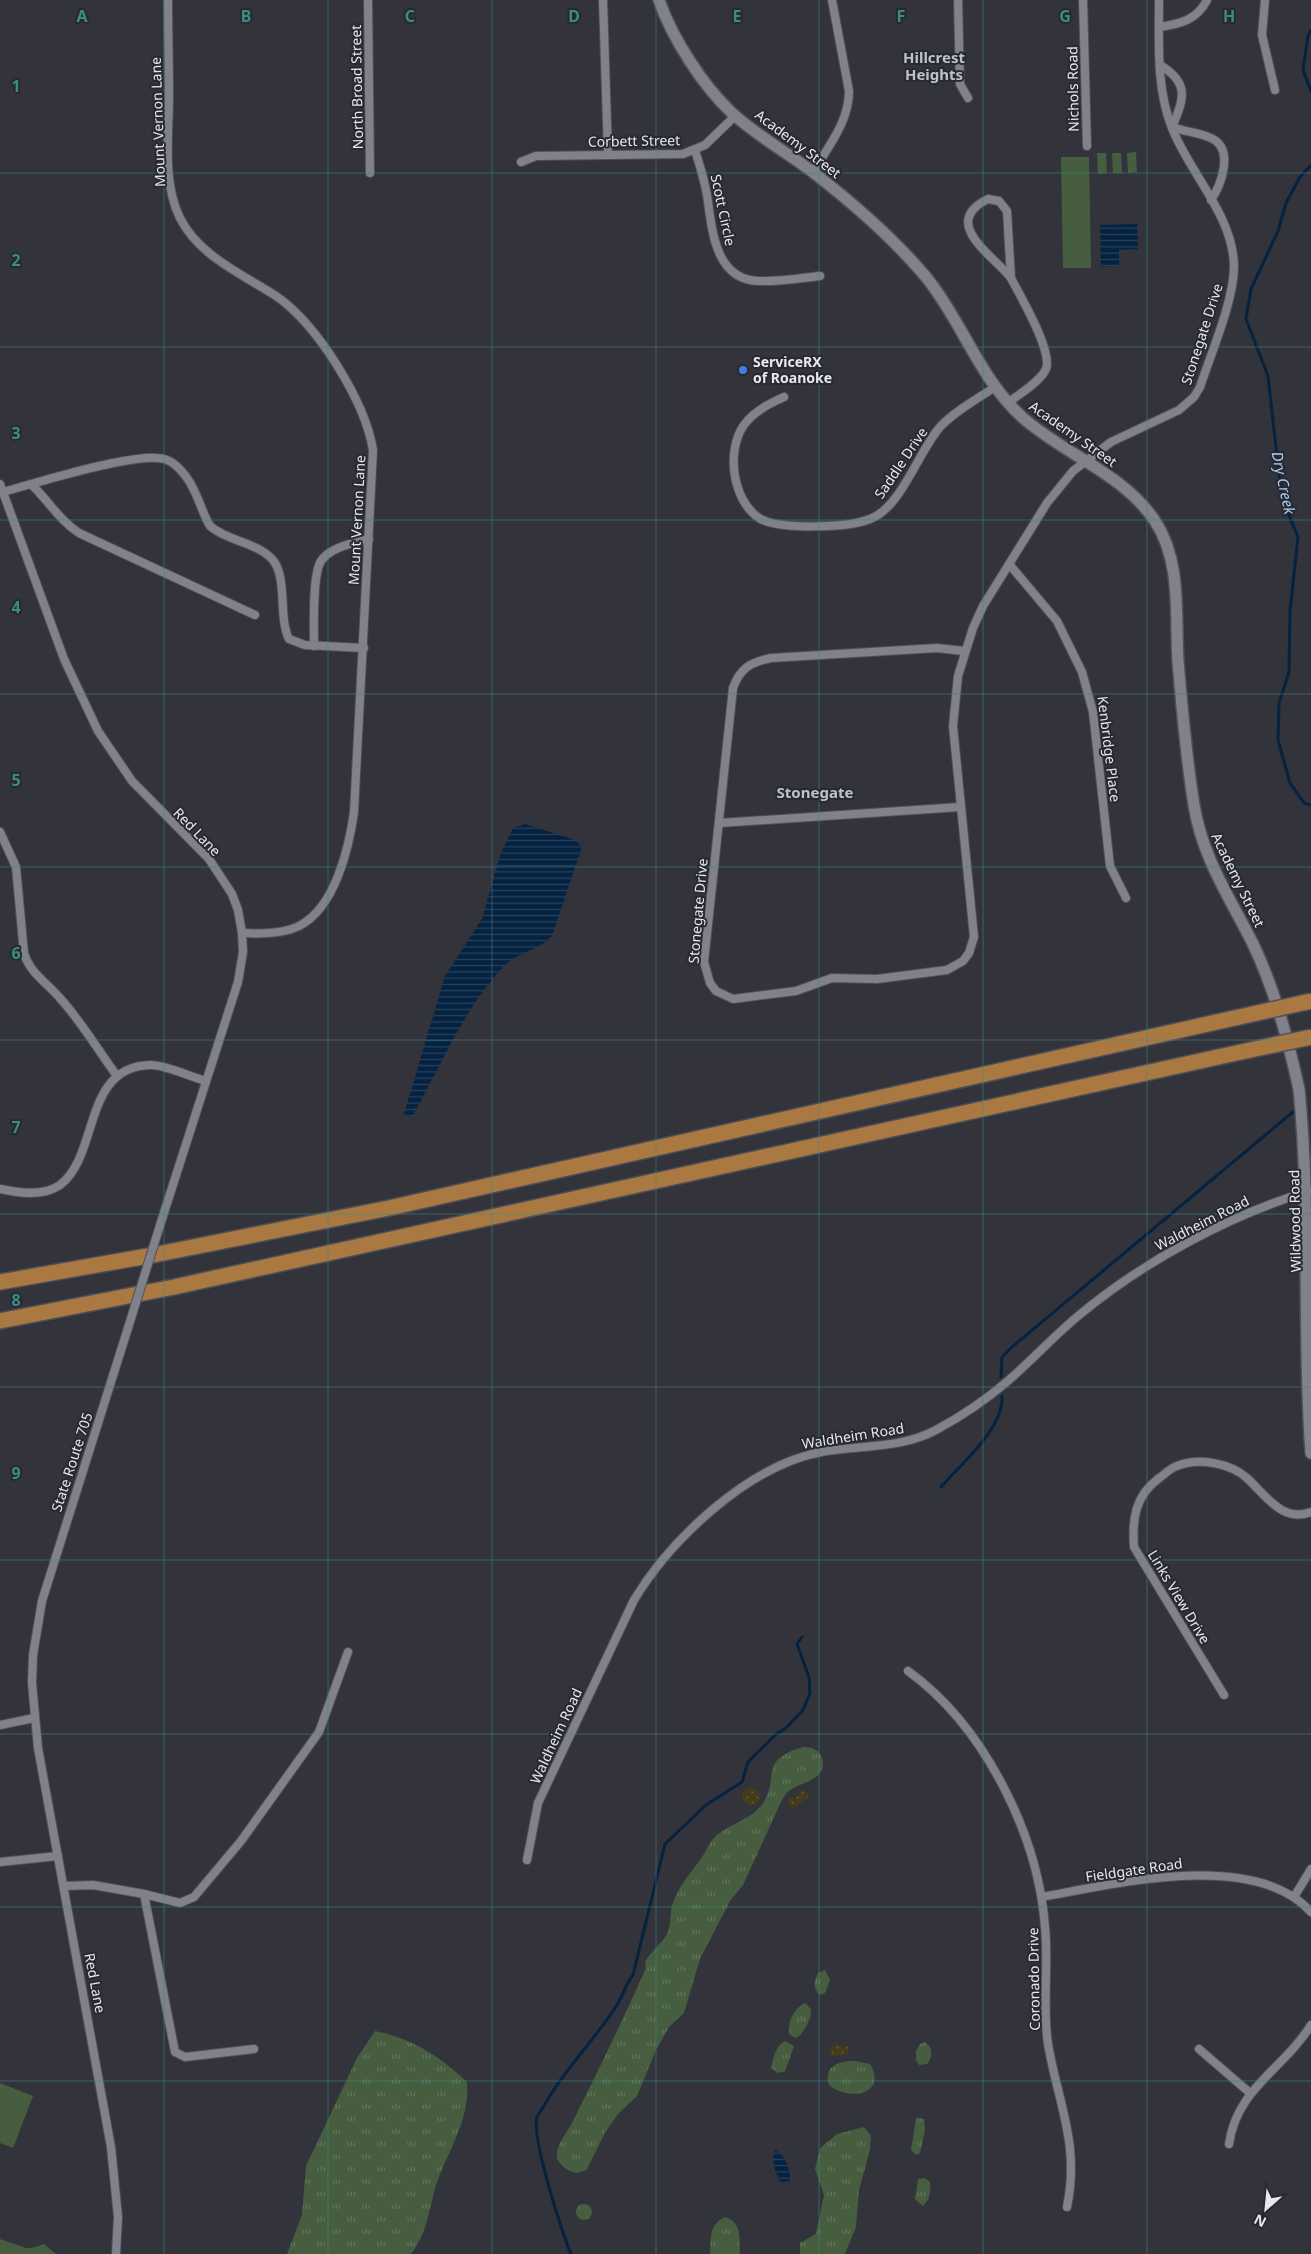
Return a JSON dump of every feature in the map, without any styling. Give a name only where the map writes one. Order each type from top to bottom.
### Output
[{"type":"highway","points":[[0,1282],[148,1256],[388,1208],[1311,1001]]},
{"type":"highway","points":[[0,1321],[174,1287],[1311,1037]]},
{"type":"street","name":"Mount Vernon Lane","points":[[168,0],[169,158],[175,205],[188,231],[197,242],[235,272],[276,296],[306,321],[354,397],[366,422],[373,450],[354,812],[348,846],[336,880],[318,912],[298,927],[271,932],[242,933]]},
{"type":"street","name":"North Broad Street","points":[[368,0],[370,173]]},
{"type":"street","points":[[603,0],[608,154]]},
{"type":"street","name":"Academy Street","points":[[659,0],[689,58],[714,94],[736,116],[813,172],[850,203],[926,278],[942,298],[995,387],[1008,403],[1039,432],[1114,480],[1147,511],[1164,538],[1173,570],[1184,724],[1198,830],[1211,866],[1254,946],[1274,993]]},
{"type":"street","points":[[813,172],[842,123],[849,102],[849,91],[832,0]]},
{"type":"street","points":[[958,0],[960,84],[968,98]]},
{"type":"street","name":"Nichols Road","points":[[1083,0],[1087,146]]},
{"type":"street","name":"Stonegate Drive","points":[[964,651],[937,648],[771,658],[749,664],[737,677],[733,688],[704,967],[710,983],[716,991],[734,999],[796,991],[832,978],[877,979],[947,970],[963,961],[969,953],[974,937],[953,726],[956,692],[964,651],[983,606],[1047,503],[1067,478],[1084,461],[1111,442],[1179,410],[1194,397],[1200,387],[1230,295],[1233,251],[1229,236],[1212,200],[1194,173],[1172,127],[1163,93],[1160,65],[1159,0]]},
{"type":"street","points":[[1159,26],[1179,24],[1190,20],[1207,0]]},
{"type":"street","points":[[1265,0],[1262,35],[1275,90]]},
{"type":"street","points":[[1160,65],[1173,73],[1182,89],[1181,108],[1172,127],[1203,135],[1213,139],[1220,146],[1224,167],[1223,178],[1212,200]]},
{"type":"street","name":"Corbett Street","points":[[521,162],[536,156],[671,155],[695,151],[721,132],[736,116]]},
{"type":"street","name":"Scott Circle","points":[[695,151],[707,194],[714,241],[724,262],[742,276],[759,282],[820,276]]},
{"type":"street","points":[[1008,403],[1042,375],[1047,362],[1041,340],[1011,278],[974,240],[969,229],[970,214],[980,203],[988,199],[999,202],[1007,211],[1011,278]]},
{"type":"street","name":"Saddle Drive","points":[[784,398],[763,408],[744,425],[736,445],[735,462],[740,496],[748,508],[768,522],[790,527],[859,523],[880,514],[898,493],[941,426],[995,387]]},
{"type":"street","points":[[1,488],[31,484],[92,468],[141,459],[157,457],[166,459],[186,476],[196,492],[210,526],[273,560],[278,571],[287,636],[296,643],[314,646],[364,648]]},
{"type":"street","points":[[31,484],[45,497],[62,520],[79,533],[255,615]]},
{"type":"street","name":"Red Lane","points":[[1,488],[64,659],[98,731],[132,781],[208,859],[222,878],[238,910],[243,952],[238,982],[162,1219]]},
{"type":"street","points":[[314,646],[316,575],[321,561],[346,545],[369,539]]},
{"type":"street","name":"Kenbridge Place","points":[[1009,564],[1057,621],[1082,672],[1093,712],[1110,866],[1126,898]]},
{"type":"street","points":[[718,823],[960,807]]},
{"type":"street","points":[[0,832],[16,867],[24,953],[27,963],[35,975],[60,997],[117,1076]]},
{"type":"street","name":"Wildwood Road","points":[[1274,993],[1305,1118],[1310,1191],[1311,1454]]},
{"type":"street","points":[[0,1189],[22,1194],[44,1191],[60,1185],[74,1167],[105,1090],[117,1076],[134,1068],[153,1065],[206,1081]]},
{"type":"street","name":"Waldheim Road","points":[[527,1860],[538,1803],[634,1600],[649,1576],[708,1514],[738,1491],[791,1460],[835,1450],[888,1445],[934,1431],[983,1401],[1077,1317],[1125,1279],[1165,1255],[1270,1203],[1310,1191]]},
{"type":"street","name":"State Route 705","points":[[34,1718],[33,1655],[42,1601],[162,1219]]},
{"type":"street","name":"Links View Drive","points":[[1224,1695],[1134,1547],[1132,1522],[1137,1506],[1143,1494],[1154,1482],[1176,1466],[1196,1462],[1225,1466],[1248,1478],[1262,1496],[1281,1510],[1303,1515],[1311,1512]]},
{"type":"street","points":[[64,1886],[93,1885],[180,1902],[194,1897],[241,1841],[317,1737],[327,1716],[348,1652]]},
{"type":"street","name":"Coronado Drive","points":[[908,1671],[949,1708],[976,1741],[995,1773],[1019,1822],[1042,1897],[1047,1951],[1046,2023],[1071,2148],[1071,2187],[1066,2207]]},
{"type":"street","points":[[0,1725],[34,1718]]},
{"type":"street","name":"Red Lane","points":[[34,1718],[111,2147],[118,2217],[116,2254]]},
{"type":"street","points":[[0,1862],[58,1856]]},
{"type":"street","points":[[1294,1897],[1311,1869]]},
{"type":"street","name":"Fieldgate Road","points":[[1042,1897],[1174,1875],[1200,1875],[1263,1884],[1294,1897],[1311,1912]]},
{"type":"street","points":[[144,1894],[175,2052],[186,2057],[254,2049]]},
{"type":"street","points":[[1229,2144],[1235,2117],[1250,2093],[1289,2054],[1311,2025]]},
{"type":"street","points":[[1199,2049],[1250,2093]]},
{"type":"green space","points":[[1136,152],[1137,172],[1128,173],[1127,153]]},
{"type":"green space","points":[[1097,153],[1106,153],[1107,173],[1098,174]]},
{"type":"green space","points":[[1112,153],[1121,153],[1122,173],[1113,173]]},
{"type":"green space","points":[[1061,157],[1089,157],[1091,268],[1063,268]]},
{"type":"green space","points":[[803,1747],[812,1748],[819,1752],[823,1765],[821,1771],[818,1776],[789,1791],[782,1800],[743,1885],[730,1901],[700,1959],[684,2013],[669,2027],[656,2050],[637,2096],[618,2114],[606,2131],[587,2169],[578,2173],[570,2171],[557,2159],[558,2149],[646,1968],[645,1962],[668,1932],[672,1906],[678,1891],[714,1838],[761,1806],[770,1787],[772,1771],[780,1758],[789,1752]]},
{"type":"green space","points":[[825,1970],[830,1980],[825,1993],[820,1995],[815,1987],[815,1982],[818,1973]]},
{"type":"green space","points":[[805,2003],[811,2009],[809,2021],[805,2029],[796,2038],[790,2035],[790,2021],[794,2012]]},
{"type":"green space","points":[[375,2031],[401,2038],[425,2050],[447,2064],[467,2082],[467,2096],[462,2122],[436,2185],[421,2238],[411,2254],[287,2254],[302,2215],[306,2166],[357,2058]]},
{"type":"green space","points":[[785,2041],[794,2046],[785,2071],[778,2073],[771,2068],[777,2049]]},
{"type":"green space","points":[[925,2042],[931,2049],[930,2058],[927,2064],[919,2065],[916,2060],[916,2051],[920,2044]]},
{"type":"green space","points":[[855,2061],[870,2064],[874,2074],[874,2082],[870,2088],[856,2094],[837,2090],[829,2085],[828,2073],[830,2069],[843,2062]]},
{"type":"green space","points":[[0,2083],[33,2096],[13,2148],[0,2143]]},
{"type":"green space","points":[[916,2119],[924,2119],[925,2131],[920,2153],[916,2155],[911,2150]]},
{"type":"green space","points":[[864,2127],[871,2136],[870,2150],[859,2190],[856,2227],[845,2254],[800,2254],[800,2243],[816,2234],[824,2195],[815,2169],[820,2148],[837,2134]]},
{"type":"green space","points":[[925,2178],[930,2182],[930,2189],[929,2198],[923,2206],[915,2199],[918,2179]]},
{"type":"green space","points":[[584,2204],[590,2206],[592,2212],[590,2218],[584,2220],[578,2218],[576,2212],[578,2206]]},
{"type":"green space","points":[[725,2217],[735,2223],[737,2227],[740,2237],[740,2254],[710,2254],[713,2228],[716,2223]]},
{"type":"green space","points":[[0,2239],[26,2248],[44,2244],[56,2254],[0,2254]]},
{"type":"sand","points":[[751,1788],[757,1791],[760,1797],[757,1803],[751,1806],[745,1803],[742,1797],[745,1791]]},
{"type":"sand","points":[[802,1791],[809,1793],[808,1797],[793,1809],[787,1804],[789,1798],[796,1797]]},
{"type":"sand","points":[[834,2045],[848,2046],[848,2055],[832,2056],[829,2048]]},
{"type":"water","points":[[1137,224],[1138,249],[1119,250],[1119,266],[1101,267],[1100,225]]},
{"type":"water","points":[[525,824],[575,840],[582,847],[552,936],[541,945],[510,961],[490,982],[465,1018],[413,1115],[409,1117],[404,1114],[445,976],[482,919],[500,855],[513,828]]},
{"type":"water","points":[[775,2150],[782,2155],[787,2163],[790,2181],[780,2182],[775,2170]]},
{"type":"waterway","name":"Dry Creek","points":[[1311,30],[1308,36],[1303,70],[1311,91]]},
{"type":"waterway","name":"Dry Creek","points":[[1311,165],[1300,177],[1286,203],[1278,231],[1251,289],[1246,319],[1268,376],[1279,475],[1286,508],[1298,537],[1290,611],[1289,672],[1279,703],[1278,740],[1290,783],[1304,803],[1311,805]]},
{"type":"waterway","points":[[1001,1377],[1002,1357],[1012,1347],[1293,1112]]},
{"type":"waterway","points":[[941,1487],[970,1457],[989,1433],[1001,1408],[1002,1396]]},
{"type":"waterway","points":[[571,2254],[543,2163],[536,2128],[537,2117],[562,2078],[617,2005],[633,1975],[665,1844],[706,1805],[742,1782],[748,1762],[803,1710],[810,1693],[809,1677],[797,1644],[802,1637]]},
{"type":"place","name":"ServiceRX of Roanoke","points":[[743,370]]},
{"type":"district","name":"Hillcrest Heights","points":[[934,66]]},
{"type":"district","name":"Stonegate","points":[[815,793]]}]
